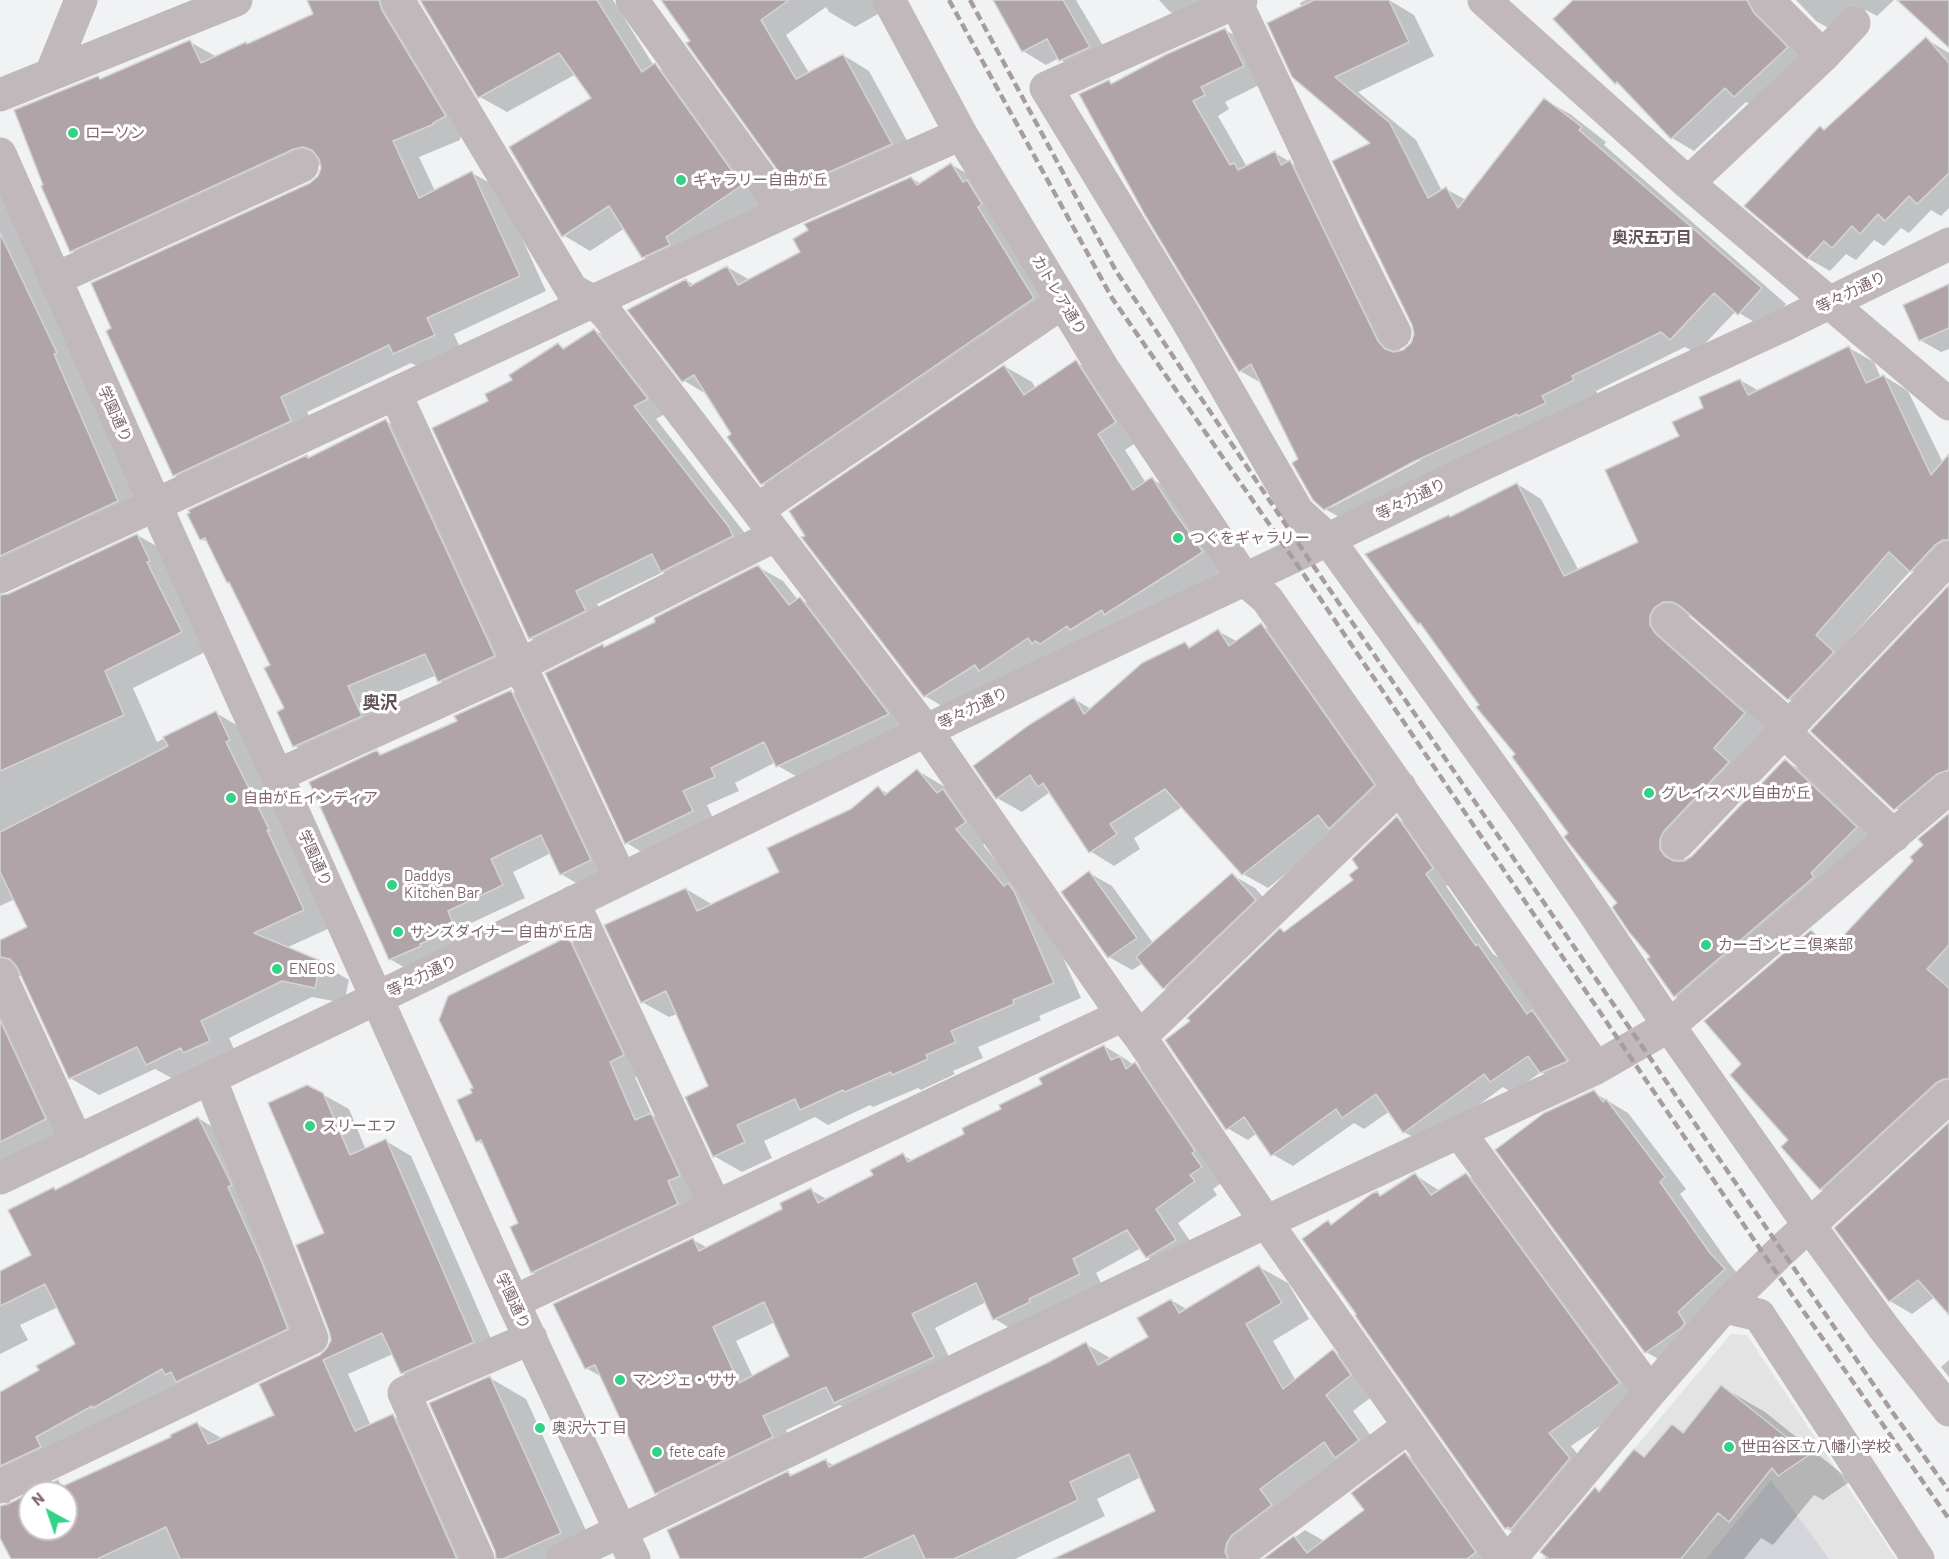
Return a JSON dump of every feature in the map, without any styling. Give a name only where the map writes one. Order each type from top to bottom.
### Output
[{"type":"street","points":[[51,74],[81,0]]},
{"type":"street","points":[[0,95],[236,0]]},
{"type":"street","points":[[398,0],[572,290],[592,301],[606,313],[926,731],[1503,1559]]},
{"type":"street","points":[[632,0],[785,212]]},
{"type":"street","name":"カトレア通り","points":[[889,0],[961,134],[1104,370],[1245,580],[1267,599],[1596,1068]]},
{"type":"street","points":[[1484,0],[1688,183],[1949,404]]},
{"type":"street","points":[[1767,0],[1823,56]]},
{"type":"street","points":[[1395,333],[1347,237],[1239,1],[1046,88],[1187,320],[1298,512],[1329,539],[1534,826],[1669,1026],[1809,1225],[1884,1328],[1948,1408]]},
{"type":"street","points":[[1688,183],[1823,56],[1854,23]]},
{"type":"street","points":[[0,577],[785,212],[961,134]]},
{"type":"street","name":"学園通り","points":[[0,154],[513,1302],[628,1545]]},
{"type":"street","points":[[55,279],[302,166]]},
{"type":"street","name":"等々力通り","points":[[0,1178],[377,998],[958,714],[1245,580],[1462,474],[1776,329],[1949,244]]},
{"type":"street","points":[[278,775],[520,665],[767,523],[1063,302]]},
{"type":"street","points":[[395,393],[621,879]]},
{"type":"street","points":[[1678,843],[1949,558]]},
{"type":"street","points":[[1668,620],[1786,729],[1894,836]]},
{"type":"street","points":[[513,1302],[715,1206],[1132,1026],[1400,787]]},
{"type":"street","points":[[562,1559],[628,1545],[1266,1222],[1596,1068],[1669,1026],[1949,788]]},
{"type":"street","points":[[573,902],[715,1206]]},
{"type":"street","points":[[0,975],[77,1142]]},
{"type":"street","points":[[0,1487],[312,1338],[210,1078]]},
{"type":"street","points":[[1510,1559],[1724,1307],[1809,1225],[1949,1097]]},
{"type":"street","points":[[1459,1132],[1650,1392]]},
{"type":"street","points":[[1724,1307],[1759,1315],[1918,1559]]},
{"type":"street","points":[[478,1559],[404,1393],[531,1338]]},
{"type":"street","points":[[1244,1550],[1409,1426]]},
{"type":"shaded area","name":"世田谷区立八幡小学校","points":[[1731,1334],[1747,1335],[1896,1559],[1541,1559]]},
{"type":"shaded area","points":[[1771,1480],[1829,1559],[1706,1559]]},
{"type":"building","points":[[307,0],[379,0],[382,10],[446,116],[434,124],[393,141],[419,198],[472,171],[520,276],[427,318],[435,335],[393,354],[389,345],[281,397],[291,421],[173,476],[106,331],[111,328],[91,283],[310,183],[318,176],[321,168],[319,159],[312,150],[303,147],[294,149],[70,252],[41,186],[43,185],[14,110],[98,76],[100,79],[190,40],[201,63],[313,14]]},
{"type":"building","points":[[420,0],[597,0],[642,72],[655,63],[742,185],[666,237],[670,245],[642,258],[609,206],[562,237],[509,147],[591,98],[559,53],[478,98]]},
{"type":"building","points":[[661,0],[789,0],[761,20],[796,79],[843,54],[892,144],[791,189],[686,43],[690,41]]},
{"type":"building","points":[[993,0],[1063,0],[1090,47],[1059,61],[1047,39],[1022,52]]},
{"type":"building","points":[[1314,0],[1389,0],[1409,42],[1335,77],[1390,123],[1428,198],[1446,187],[1458,208],[1544,98],[1582,127],[1579,130],[1762,288],[1738,315],[1714,293],[1670,340],[1661,332],[1572,376],[1574,380],[1542,396],[1546,403],[1413,462],[1324,510],[1313,500],[1292,463],[1298,459],[1251,364],[1239,372],[1145,215],[1079,94],[1109,80],[1111,84],[1167,54],[1225,28],[1244,66],[1201,87],[1205,95],[1193,101],[1230,165],[1234,163],[1238,170],[1275,151],[1281,165],[1290,160],[1378,341],[1385,349],[1394,352],[1403,350],[1411,343],[1414,334],[1412,325],[1332,161],[1370,143],[1292,77],[1267,23]]},
{"type":"building","points":[[1573,0],[1747,0],[1754,13],[1788,47],[1734,97],[1725,88],[1671,139],[1553,19]]},
{"type":"building","points":[[1897,0],[1949,0],[1949,48]]},
{"type":"building","points":[[1926,37],[1949,63],[1949,173],[1917,204],[1909,196],[1885,221],[1878,214],[1860,234],[1852,226],[1832,248],[1824,241],[1807,259],[1744,206],[1820,126],[1824,130]]},
{"type":"building","points":[[951,163],[963,182],[967,180],[982,204],[978,207],[1034,298],[761,485],[727,437],[731,434],[694,375],[682,382],[627,310],[686,279],[690,286],[727,266],[738,285],[800,252],[793,239],[808,230],[804,224],[911,177],[917,185]]},
{"type":"building","points":[[0,233],[57,353],[54,354],[118,501],[0,556]]},
{"type":"building","points":[[1949,284],[1949,328],[1919,341],[1903,305]]},
{"type":"building","points":[[594,329],[648,399],[634,406],[729,527],[733,536],[661,572],[652,554],[576,591],[586,611],[529,639],[432,428],[488,401],[485,394],[512,380],[509,375],[558,343],[563,349]]},
{"type":"building","points":[[1849,346],[1866,383],[1884,375],[1931,475],[1949,454],[1949,540],[1943,540],[1935,545],[1910,572],[1889,552],[1816,635],[1834,652],[1788,700],[1680,606],[1672,602],[1663,602],[1654,608],[1650,616],[1650,625],[1656,634],[1745,713],[1714,748],[1729,762],[1664,831],[1660,839],[1660,849],[1665,856],[1674,861],[1684,861],[1692,856],[1785,759],[1857,827],[1811,873],[1814,877],[1674,997],[1647,959],[1650,957],[1612,907],[1617,903],[1564,837],[1568,833],[1512,757],[1515,754],[1476,707],[1479,705],[1420,623],[1418,624],[1365,554],[1449,515],[1450,517],[1517,483],[1564,576],[1638,542],[1605,470],[1679,436],[1672,422],[1703,408],[1699,397],[1740,379],[1748,395]]},
{"type":"building","points":[[1076,360],[1116,422],[1098,434],[1133,490],[1152,477],[1203,552],[1104,615],[1102,610],[1070,630],[1067,626],[1040,644],[1035,641],[1032,644],[1028,638],[979,671],[975,665],[924,697],[801,537],[805,536],[789,511],[1004,365],[1024,395]]},
{"type":"building","points":[[386,419],[495,656],[438,682],[425,654],[348,686],[362,716],[293,747],[277,712],[284,708],[264,668],[270,665],[205,538],[200,540],[187,514],[190,513],[188,510],[307,455],[308,458]]},
{"type":"building","points":[[137,534],[150,561],[147,562],[182,632],[105,671],[124,715],[0,771],[0,595],[8,594]]},
{"type":"building","points":[[758,565],[789,605],[800,597],[889,714],[776,767],[764,742],[711,768],[715,777],[683,791],[693,811],[625,844],[545,673],[603,644],[604,647],[655,622],[654,618]]},
{"type":"building","points":[[1949,585],[1949,770],[1937,774],[1894,810],[1810,731]]},
{"type":"building","points":[[1261,623],[1375,785],[1329,829],[1318,815],[1242,875],[1165,789],[1110,824],[1117,834],[1089,853],[1043,783],[1038,787],[1030,775],[996,799],[973,766],[1029,725],[1074,697],[1084,714],[1142,663],[1185,642],[1189,648],[1218,629],[1229,646]]},
{"type":"building","points":[[511,690],[591,860],[560,875],[541,835],[491,859],[503,885],[448,911],[455,928],[389,960],[309,782],[377,750],[380,755],[457,721],[454,716]]},
{"type":"building","points":[[216,711],[230,740],[226,742],[270,831],[267,830],[304,910],[254,933],[321,961],[315,988],[282,981],[201,1021],[210,1041],[183,1053],[181,1048],[146,1065],[137,1047],[69,1079],[17,967],[10,959],[0,957],[0,940],[27,927],[0,872],[0,832],[168,746],[163,737]]},
{"type":"building","points":[[917,769],[937,793],[943,789],[966,822],[956,829],[1004,886],[1008,883],[1014,891],[1054,983],[1013,1000],[1014,1004],[951,1031],[956,1042],[926,1055],[928,1059],[892,1075],[891,1072],[845,1092],[843,1090],[800,1110],[795,1099],[737,1125],[745,1142],[713,1157],[685,1097],[708,1086],[666,991],[641,1003],[604,925],[686,888],[697,911],[779,872],[767,848],[851,809],[878,786],[885,795]]},
{"type":"building","points":[[1949,813],[1949,945],[1927,969],[1949,988],[1949,1079],[1936,1083],[1820,1190],[1781,1147],[1788,1140],[1730,1075],[1741,1064],[1704,1021],[1811,930],[1830,950],[1913,861],[1910,857],[1923,845],[1918,839]]},
{"type":"building","points":[[1397,816],[1433,868],[1426,874],[1476,946],[1478,944],[1527,1014],[1532,1010],[1568,1061],[1540,1073],[1528,1056],[1490,1082],[1484,1074],[1403,1133],[1376,1094],[1342,1118],[1336,1109],[1271,1156],[1244,1117],[1226,1130],[1165,1040],[1190,1021],[1187,1018],[1280,928],[1284,932],[1353,880],[1349,875],[1358,868],[1352,859]]},
{"type":"building","points":[[1089,871],[1137,938],[1108,958],[1061,892]]},
{"type":"building","points":[[1232,873],[1256,900],[1163,989],[1136,957]]},
{"type":"building","points":[[567,937],[624,1055],[610,1062],[635,1120],[651,1113],[680,1176],[668,1181],[678,1204],[531,1273],[510,1227],[518,1223],[481,1140],[476,1142],[457,1100],[472,1093],[470,1089],[473,1088],[439,1020],[448,996]]},
{"type":"building","points":[[0,1020],[46,1119],[0,1142]]},
{"type":"building","points":[[1104,1045],[1111,1060],[1120,1056],[1126,1069],[1135,1062],[1195,1151],[1192,1153],[1202,1167],[1190,1175],[1195,1181],[1156,1209],[1176,1240],[1146,1258],[1127,1230],[1073,1259],[1080,1274],[993,1320],[976,1283],[912,1314],[934,1357],[834,1403],[826,1387],[763,1416],[773,1437],[655,1494],[595,1365],[585,1369],[553,1304],[693,1238],[699,1251],[782,1209],[780,1203],[811,1188],[818,1203],[873,1175],[870,1170],[903,1153],[908,1162],[964,1134],[962,1128],[1001,1109],[999,1105],[1042,1084],[1039,1078]],"holes":[[[764,1302],[789,1356],[739,1383],[713,1327]]]},
{"type":"building","points":[[307,1085],[323,1093],[350,1155],[386,1139],[474,1342],[401,1374],[382,1333],[323,1360],[355,1431],[393,1414],[457,1559],[180,1559],[166,1527],[97,1559],[11,1559],[0,1538],[0,1506],[18,1499],[18,1541],[78,1541],[78,1481],[74,1481],[171,1437],[170,1435],[197,1422],[208,1444],[274,1415],[259,1384],[320,1355],[327,1348],[331,1340],[329,1331],[296,1245],[324,1233],[268,1103]]},
{"type":"building","points":[[1594,1090],[1603,1102],[1606,1099],[1665,1177],[1660,1182],[1710,1253],[1725,1269],[1678,1312],[1685,1323],[1681,1328],[1645,1353],[1495,1150],[1544,1113]]},
{"type":"building","points":[[198,1117],[232,1185],[228,1187],[261,1260],[288,1329],[176,1382],[171,1372],[165,1375],[162,1369],[36,1437],[41,1447],[0,1466],[0,1392],[39,1370],[36,1366],[75,1344],[45,1284],[0,1306],[0,1271],[31,1255],[8,1210],[54,1187],[55,1190]]},
{"type":"building","points":[[1949,1122],[1949,1315],[1918,1280],[1889,1302],[1834,1228]]},
{"type":"building","points":[[1415,1173],[1431,1195],[1466,1173],[1620,1383],[1549,1433],[1570,1458],[1511,1529],[1508,1527],[1505,1529],[1302,1239],[1328,1220],[1331,1225],[1371,1194],[1377,1191],[1380,1196]]},
{"type":"building","points":[[1259,1265],[1282,1303],[1246,1324],[1283,1389],[1333,1349],[1351,1375],[1326,1395],[1359,1440],[1335,1458],[1324,1442],[1260,1489],[1272,1505],[1232,1535],[1225,1552],[1228,1559],[1053,1559],[1155,1511],[1129,1454],[1070,1482],[1078,1500],[954,1559],[925,1559],[914,1535],[862,1559],[680,1559],[667,1530],[788,1471],[790,1476],[826,1459],[829,1467],[1047,1363],[1086,1342],[1098,1365],[1148,1337],[1137,1318],[1171,1299],[1179,1313]]},
{"type":"building","points":[[490,1376],[561,1533],[503,1559],[496,1559],[495,1551],[429,1403]]},
{"type":"building","points":[[1721,1385],[1809,1455],[1778,1476],[1772,1468],[1729,1522],[1718,1513],[1681,1559],[1549,1559],[1540,1552],[1595,1487],[1599,1492],[1634,1449],[1644,1457],[1672,1424],[1683,1433]]},
{"type":"building","points":[[1405,1452],[1476,1552],[1467,1559],[1263,1559],[1294,1536],[1307,1553],[1364,1510],[1351,1493]]},
{"type":"railway","points":[[949,0],[1112,298],[1292,557],[1769,1262],[1949,1519]]},
{"type":"railway","points":[[970,0],[1116,271],[1304,552],[1893,1413],[1949,1491]]},
{"type":"place","name":"ローソン","points":[[73,133]]},
{"type":"place","name":"ギャラリー自由が丘","points":[[681,180]]},
{"type":"place","name":"つぐをギャラリー","points":[[1178,538]]},
{"type":"place","name":"グレイスベル自由が丘","points":[[1649,793]]},
{"type":"place","name":"自由が丘インディア","points":[[231,798]]},
{"type":"place","name":"Daddys Kitchen Bar","points":[[392,885]]},
{"type":"place","name":"サンズダイナー 自由が丘店","points":[[398,932]]},
{"type":"place","name":"カーゴンビニ倶楽部","points":[[1706,945]]},
{"type":"place","name":"ENEOS","points":[[277,969]]},
{"type":"place","name":"スリーエフ","points":[[310,1126]]},
{"type":"place","name":"マンジェ・ササ","points":[[620,1380]]},
{"type":"place","name":"奥沢六丁目","points":[[540,1428]]},
{"type":"place","name":"世田谷区立八幡小学校","points":[[1729,1447]]},
{"type":"place","name":"fete cafe","points":[[657,1452]]},
{"type":"district","name":"奥沢五丁目","points":[[1652,238]]},
{"type":"district","name":"奥沢","points":[[380,703]]}]
